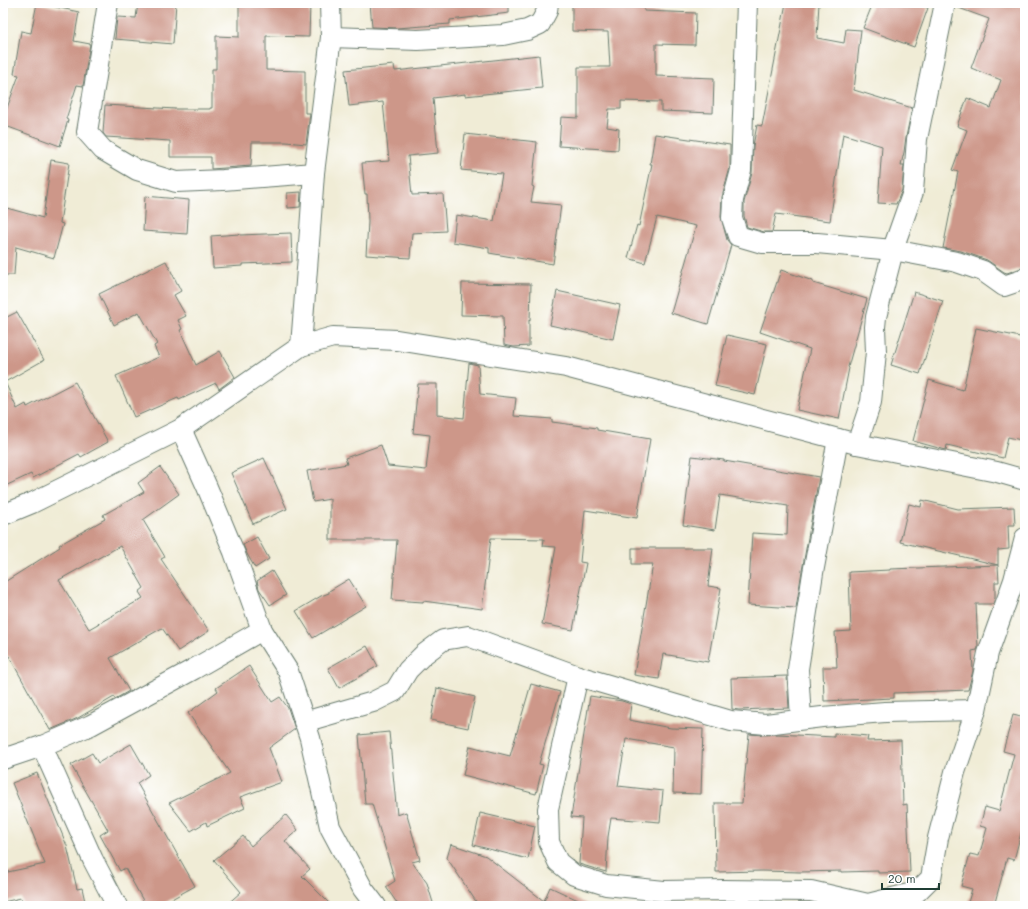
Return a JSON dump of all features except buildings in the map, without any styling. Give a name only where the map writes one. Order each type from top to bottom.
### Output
[{"type":"street","points":[[108,3],[87,132],[103,150],[136,170],[176,182],[314,173]]},
{"type":"street","points":[[301,346],[314,173],[331,37],[330,3]]},
{"type":"street","points":[[331,37],[418,40],[503,35],[527,30],[540,24],[547,11],[548,3]]},
{"type":"street","points":[[748,3],[741,170],[733,200],[732,218],[738,236],[762,243],[817,243],[893,250],[957,262],[983,271],[1004,286],[1025,278]]},
{"type":"street","points":[[857,444],[871,402],[876,352],[876,317],[893,250],[913,192],[917,139],[945,3]]},
{"type":"street","points":[[3,515],[181,429],[301,346],[333,337],[396,340],[566,367],[857,444],[997,472],[1025,480]]},
{"type":"street","points":[[181,429],[225,531],[262,630],[288,671],[310,738],[330,827],[363,889],[376,906]]},
{"type":"street","points":[[801,719],[798,669],[813,573],[838,439]]},
{"type":"street","points":[[578,676],[548,809],[549,842],[558,862],[574,875],[606,885],[664,891],[811,891],[866,905],[916,892],[931,878],[938,838],[955,772],[976,710],[988,653],[1014,580],[1025,538]]},
{"type":"street","points":[[3,759],[42,746],[91,725],[262,630]]},
{"type":"street","points":[[304,722],[373,702],[395,691],[408,670],[423,655],[443,640],[468,636],[578,676],[732,721],[766,724],[801,719],[884,712],[976,710]]},
{"type":"street","points":[[42,746],[93,860],[117,906]]}]
